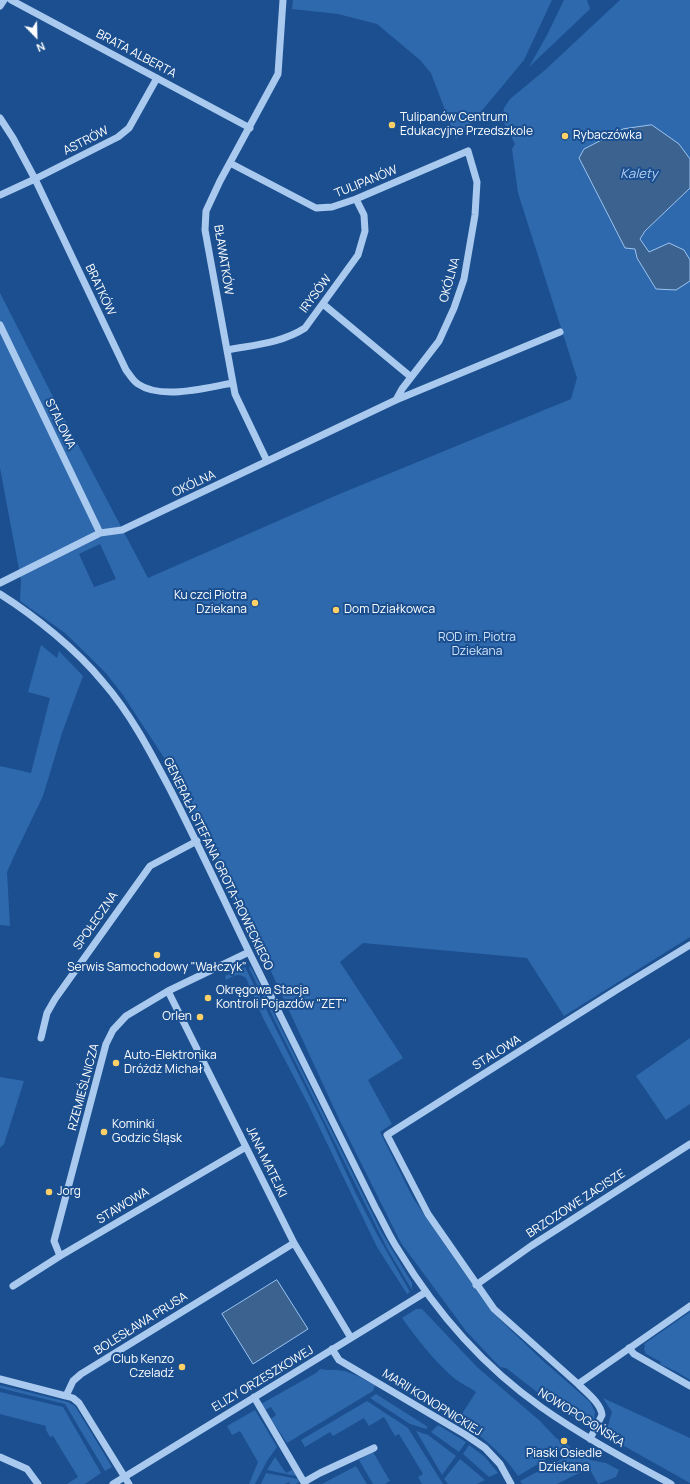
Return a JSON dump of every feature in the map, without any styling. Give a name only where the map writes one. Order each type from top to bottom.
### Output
[{"type":"street","points":[[0,6],[4,0]]},
{"type":"street","name":"BRATA ALBERTA","points":[[11,0],[250,128]]},
{"type":"street","name":"BŁAWATKÓW","points":[[267,461],[235,394],[205,230],[206,210],[278,74],[283,0]]},
{"type":"street","name":"ASTRÓW","points":[[0,195],[118,137],[129,128],[157,78]]},
{"type":"street","name":"BRATKÓW","points":[[0,118],[13,138],[35,179],[126,370],[133,379],[139,385],[153,390],[173,392],[199,389],[232,382]]},
{"type":"street","name":"TULIPANÓW","points":[[230,163],[316,208],[332,207],[356,199],[468,151]]},
{"type":"street","name":"OKÓLNA","points":[[396,400],[411,377],[439,341],[454,308],[464,279],[475,215],[477,182],[468,151]]},
{"type":"street","name":"IRYSÓW","points":[[227,350],[277,340],[295,334],[305,328],[358,255],[365,231],[364,215],[356,199]]},
{"type":"street","points":[[323,304],[411,377]]},
{"type":"street","name":"STALOWA","points":[[0,325],[100,533]]},
{"type":"street","name":"OKÓLNA","points":[[0,583],[100,533],[122,530],[396,400],[560,332]]},
{"type":"street","name":"GENERAŁA STEFANA GROTA-ROWECKIEGO","points":[[0,594],[40,622],[86,663],[104,682],[129,716],[146,744],[197,841],[249,952],[398,1251],[426,1292],[455,1329],[485,1361]]},
{"type":"street","name":"SPOŁECZNA","points":[[41,1038],[47,1013],[55,999],[150,866],[197,841]]},
{"type":"street","name":"STALOWA","points":[[476,1285],[426,1210],[387,1135],[690,945]]},
{"type":"street","name":"RZEMIEŚLNICZA","points":[[60,1256],[54,1241],[106,1044],[113,1030],[126,1016],[168,991],[249,952]]},
{"type":"street","name":"JANA MATEJKI","points":[[168,991],[294,1243],[351,1338]]},
{"type":"street","name":"BRZOZOWE ZACISZE","points":[[476,1285],[531,1246],[690,1144]]},
{"type":"street","name":"STAWOWA","points":[[13,1286],[60,1256],[246,1147]]},
{"type":"street","name":"BOLESŁAWA PRUSA","points":[[66,1396],[73,1381],[80,1374],[294,1243]]},
{"type":"street","points":[[476,1285],[494,1309],[578,1384],[597,1403],[602,1412],[602,1416],[590,1439]]},
{"type":"street","name":"ELIZY ORZESZKOWEJ","points":[[113,1484],[426,1292]]},
{"type":"street","points":[[578,1384],[690,1306]]},
{"type":"street","points":[[629,1348],[634,1354],[690,1386]]},
{"type":"street","name":"MARII KONOPNICKIEJ","points":[[332,1349],[339,1360],[466,1435],[485,1448],[500,1464],[511,1484]]},
{"type":"street","name":"NOWOPOGOŃSKA","points":[[485,1361],[537,1404],[590,1439],[671,1484]]},
{"type":"street","points":[[0,1379],[73,1398],[80,1403],[129,1484]]},
{"type":"street","points":[[254,1397],[304,1483],[320,1473],[374,1448]]},
{"type":"street","points":[[0,1457],[27,1469],[38,1484]]},
{"type":"green space","points":[[293,0],[552,0],[524,60],[456,139],[431,73],[420,60],[377,24],[338,14],[292,9]]},
{"type":"green space","points":[[564,0],[587,0],[590,9],[529,67],[547,35]]},
{"type":"green space","name":"ROD im. Piotra Dziekana","points":[[620,0],[690,0],[690,937],[564,1016],[527,958],[363,943],[340,962],[403,1058],[368,1080],[392,1124],[380,1132],[413,1198],[491,1311],[541,1359],[590,1402],[595,1412],[594,1421],[584,1424],[546,1399],[506,1368],[500,1367],[466,1331],[401,1243],[339,1119],[263,954],[230,894],[221,867],[190,808],[174,773],[123,695],[105,672],[65,633],[20,601],[21,580],[0,468],[0,293],[148,578],[337,495],[571,399],[577,378],[518,193],[512,149],[515,144],[502,119],[504,108],[510,99],[545,70]],"holes":[[[100,544],[116,579],[94,587],[79,554]]]},
{"type":"green space","points":[[41,645],[57,658],[59,651],[83,676],[62,733],[43,796],[7,872],[10,926],[0,925],[0,766],[31,773],[50,698],[28,692]]},
{"type":"green space","points":[[250,966],[381,1231],[412,1283],[412,1290],[388,1250],[377,1228],[249,968]]},
{"type":"green space","points":[[245,967],[323,1123],[356,1194],[410,1292],[407,1294],[377,1247],[309,1106],[263,1018],[246,978],[238,975],[226,980],[225,976]]},
{"type":"green space","points":[[690,1038],[690,1104],[666,1120],[636,1076]]},
{"type":"green space","points":[[0,1077],[24,1081],[4,1144],[0,1148]]},
{"type":"green space","points":[[416,1309],[422,1309],[477,1367],[540,1421],[556,1438],[571,1447],[548,1458],[518,1476],[512,1467],[491,1445],[458,1420],[476,1392],[455,1379],[433,1358],[402,1318]]},
{"type":"green space","points":[[690,1312],[690,1380],[660,1364],[661,1362],[646,1354],[644,1344]]},
{"type":"green space","points":[[320,1369],[341,1370],[351,1373],[375,1385],[373,1391],[287,1443],[271,1419],[276,1415],[271,1407],[265,1410],[261,1404],[316,1373]]},
{"type":"green space","points":[[0,1385],[68,1402],[75,1406],[112,1467],[105,1471],[65,1404],[0,1388]]},
{"type":"green space","points":[[0,1392],[63,1407],[101,1473],[85,1484],[67,1484],[78,1477],[53,1436],[50,1437],[46,1430],[46,1426],[0,1414]]},
{"type":"green space","points":[[376,1394],[428,1427],[426,1429],[410,1424],[370,1398]]},
{"type":"green space","points":[[603,1398],[690,1438],[690,1483],[608,1437],[606,1432],[612,1412]]},
{"type":"green space","points":[[367,1401],[408,1428],[443,1484],[422,1484],[418,1477],[423,1474],[399,1434],[395,1436],[384,1417],[369,1426],[364,1418],[333,1436],[330,1432],[305,1447],[301,1440]]},
{"type":"green space","points":[[255,1410],[277,1447],[267,1461],[255,1484],[249,1484],[258,1462],[240,1431],[232,1435],[227,1426]]},
{"type":"green space","points":[[438,1425],[466,1442],[459,1452],[431,1432]]},
{"type":"green space","points":[[416,1431],[428,1435],[456,1456],[442,1475]]},
{"type":"green space","points":[[469,1445],[485,1457],[498,1473],[489,1477],[463,1454]]},
{"type":"green space","points":[[373,1452],[390,1481],[385,1484],[373,1484],[359,1460]]},
{"type":"green space","points":[[575,1452],[590,1460],[606,1463],[619,1470],[616,1477],[598,1484],[589,1468],[557,1484],[522,1484],[520,1481]]},
{"type":"green space","points":[[275,1457],[286,1473],[292,1470],[296,1476],[267,1470]]},
{"type":"green space","points":[[460,1459],[485,1480],[477,1484],[448,1484],[444,1479]]},
{"type":"green space","points":[[356,1466],[367,1484],[322,1484]]},
{"type":"green space","points":[[266,1473],[298,1479],[299,1482],[296,1484],[290,1484],[289,1482],[285,1484],[261,1484]]},
{"type":"water","name":"Kalety","points":[[652,125],[679,144],[690,159],[690,188],[645,231],[640,239],[649,252],[669,243],[684,250],[690,260],[690,281],[676,290],[656,289],[637,258],[635,249],[625,248],[579,158],[584,149],[623,129]]},
{"type":"water","points":[[277,1280],[308,1329],[253,1364],[222,1314]]},
{"type":"place","name":"Tulipanów Centrum Edukacyjne Przedszkole","points":[[392,125]]},
{"type":"place","name":"Rybaczówka","points":[[565,136]]},
{"type":"place","name":"Ku czci Piotra Dziekana","points":[[255,603]]},
{"type":"place","name":"Dom Działkowca","points":[[336,610]]},
{"type":"place","name":"Serwis Samochodowy \"Wałczyk\"","points":[[157,955]]},
{"type":"place","name":"Okręgowa Stacja Kontroli Pojazdów \"ZET\"","points":[[208,998]]},
{"type":"place","name":"Orlen","points":[[200,1017]]},
{"type":"place","name":"Auto-Elektronika Dróżdż Michał","points":[[116,1063]]},
{"type":"place","name":"Kominki Godzic Śląsk","points":[[104,1132]]},
{"type":"place","name":"Jorg","points":[[49,1192]]},
{"type":"place","name":"Club Kenzo Czeladź","points":[[182,1367]]},
{"type":"place","name":"Piaski Osiedle Dziekana","points":[[564,1441]]}]
